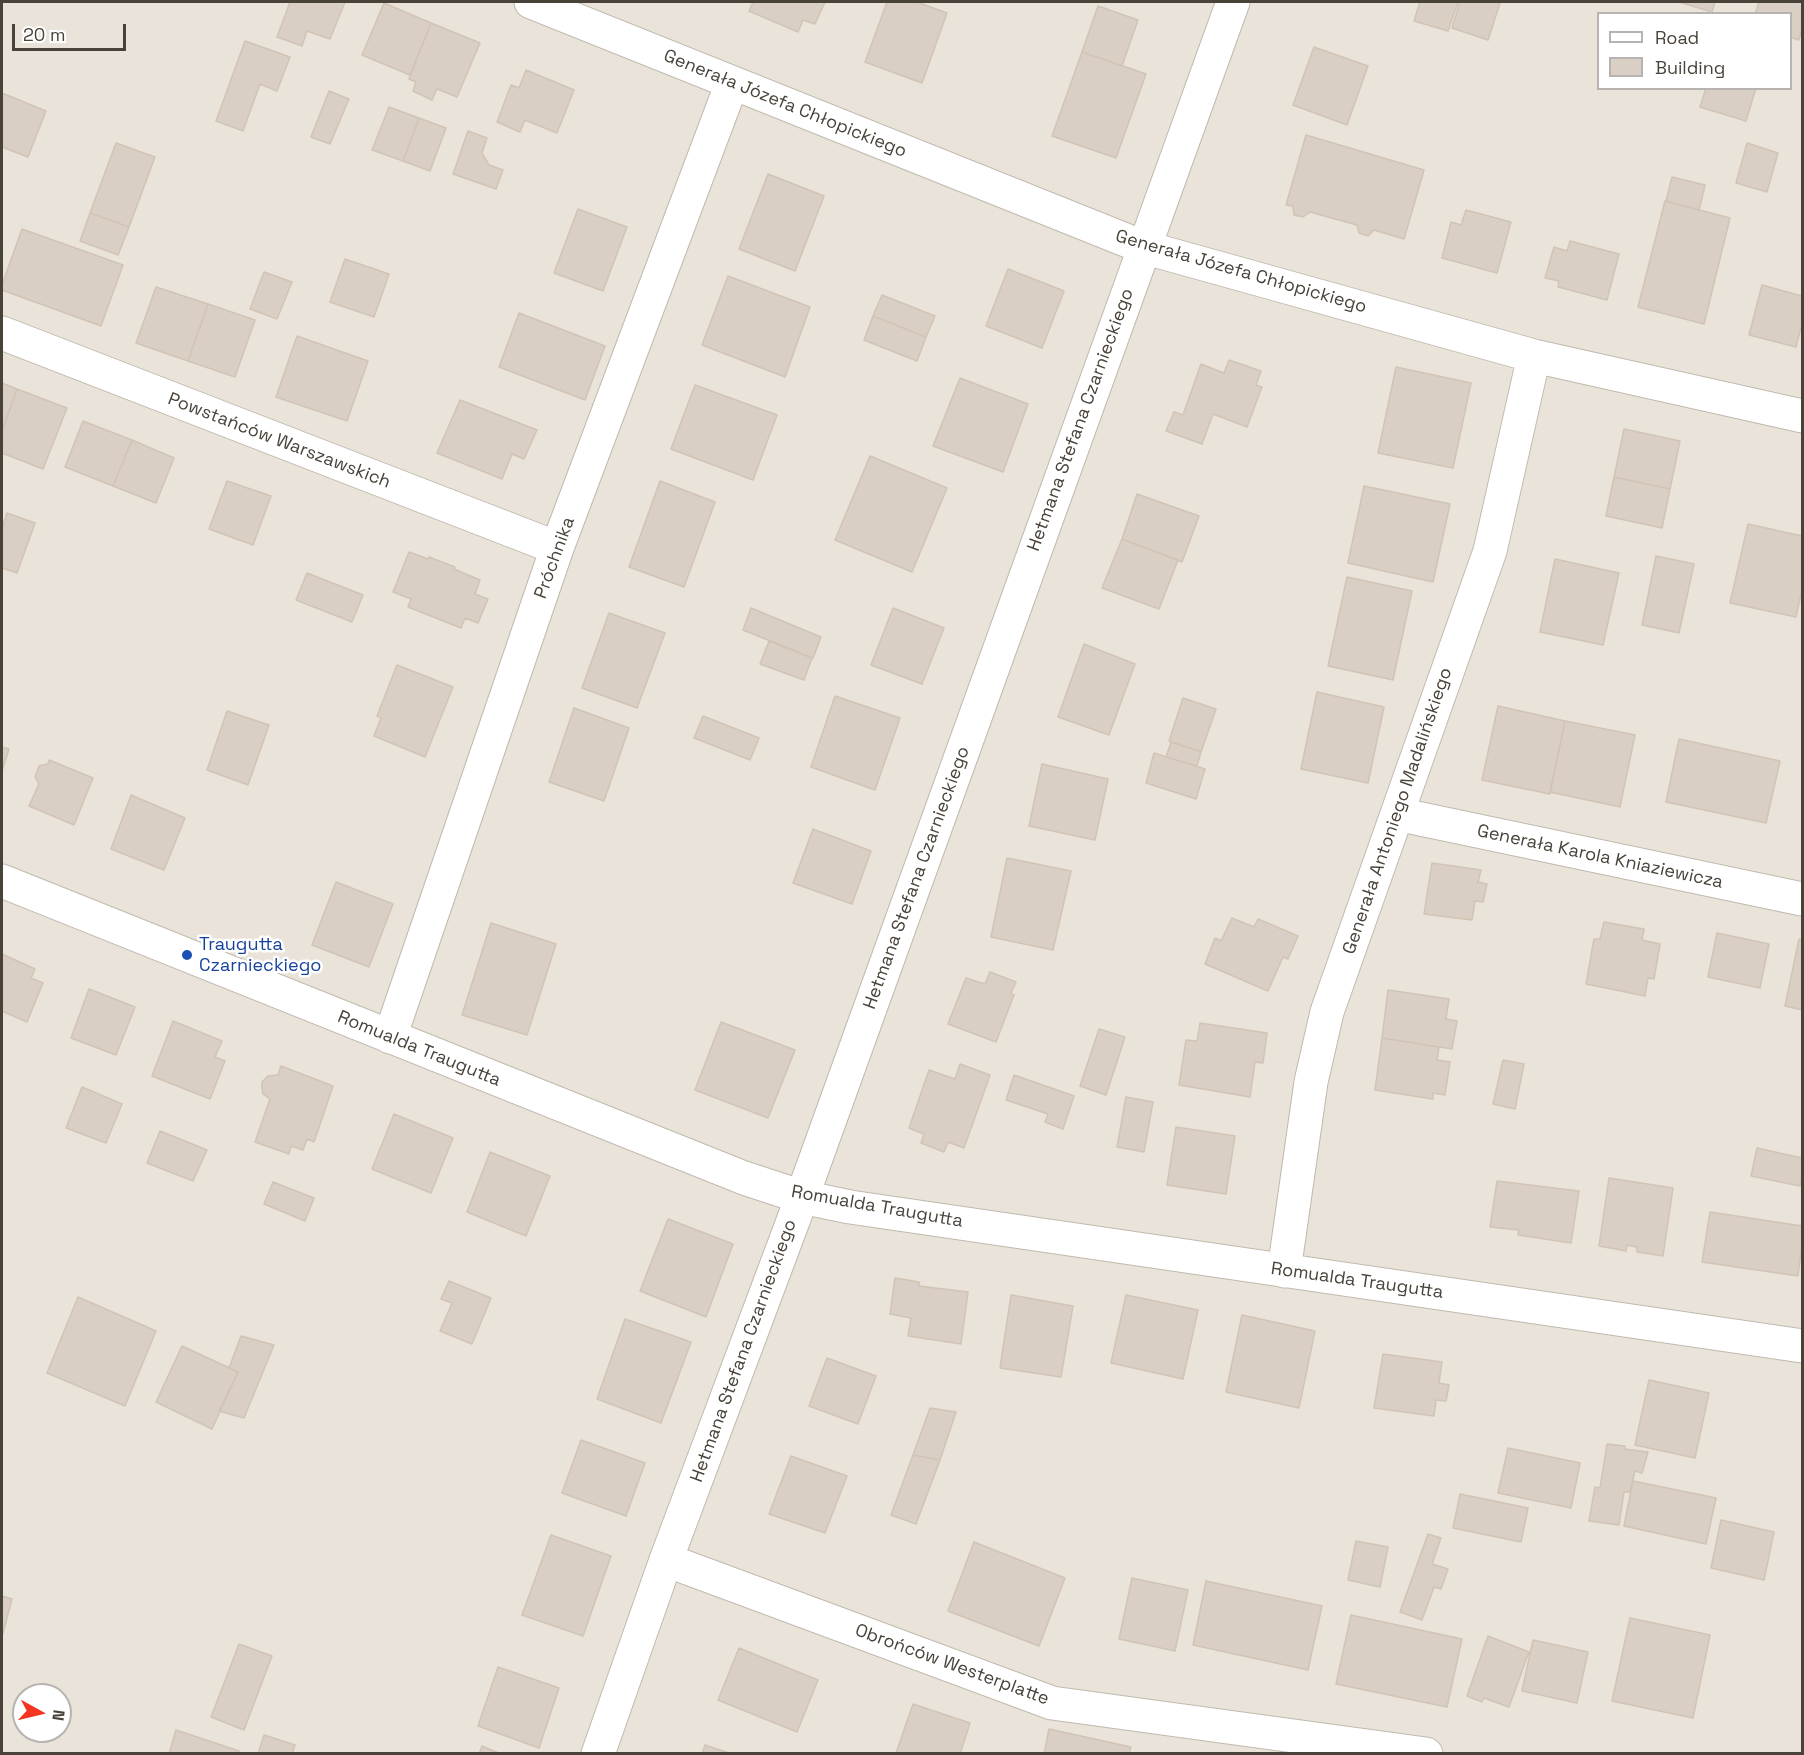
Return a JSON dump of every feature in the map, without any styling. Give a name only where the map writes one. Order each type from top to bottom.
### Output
[{"type":"street","name":"Generała Józefa Chłopickiego","points":[[531,2],[1143,247],[1534,356],[1803,416]]},
{"type":"street","name":"Hetmana Stefana Czarnieckiego","points":[[598,1754],[666,1560],[802,1197],[1233,2]]},
{"type":"street","name":"Próchnika","points":[[390,1037],[557,548],[732,83]]},
{"type":"street","name":"Powstańców Warszawskich","points":[[2,333],[557,548]]},
{"type":"street","name":"Generała Antoniego Madalińskiego","points":[[1284,1271],[1311,1082],[1327,1012],[1490,551],[1534,356]]},
{"type":"street","name":"Generała Karola Kniaziewicza","points":[[1397,814],[1803,899]]},
{"type":"street","name":"Romualda Traugutta","points":[[2,881],[744,1178],[802,1197],[850,1207],[1803,1346]]},
{"type":"street","name":"Obrońców Westerplatte","points":[[666,1560],[1052,1703],[1426,1754]]},
{"type":"shaded area","points":[[2,2],[1802,2],[1802,1753],[2,1753]]},
{"type":"building","points":[[290,2],[345,2],[330,39],[307,31],[302,46],[277,37]]},
{"type":"building","points":[[753,2],[825,2],[815,24],[803,20],[798,32],[749,11]]},
{"type":"building","points":[[887,2],[917,2],[947,13],[922,83],[865,62]]},
{"type":"building","points":[[1420,2],[1458,2],[1448,31],[1414,21]]},
{"type":"building","points":[[1460,2],[1500,3],[1488,40],[1452,28]]},
{"type":"building","points":[[1679,2],[1715,2],[1712,12]]},
{"type":"building","points":[[1759,2],[1802,2],[1802,28],[1799,40],[1792,38],[1792,12],[1756,12]]},
{"type":"building","points":[[384,3],[431,23],[410,75],[362,55]]},
{"type":"building","points":[[1098,6],[1138,20],[1122,66],[1082,52]]},
{"type":"building","points":[[431,23],[480,43],[457,97],[437,89],[432,100],[413,91],[416,82],[409,79]]},
{"type":"building","points":[[245,41],[290,57],[277,91],[260,84],[243,131],[216,121]]},
{"type":"building","points":[[1314,47],[1368,66],[1347,125],[1293,105]]},
{"type":"building","points":[[1082,52],[1146,74],[1116,158],[1052,136]]},
{"type":"building","points":[[526,70],[574,90],[557,133],[525,120],[520,132],[497,122],[511,85],[519,88]]},
{"type":"building","points":[[1705,90],[1755,90],[1746,121],[1700,107]]},
{"type":"building","points":[[329,91],[349,99],[330,144],[311,137]]},
{"type":"building","points":[[2,93],[46,111],[28,157],[2,147]]},
{"type":"building","points":[[389,107],[419,118],[403,161],[372,150]]},
{"type":"building","points":[[419,118],[446,128],[430,171],[403,161]]},
{"type":"building","points":[[468,131],[487,138],[482,153],[489,165],[503,170],[496,189],[453,174]]},
{"type":"building","points":[[1306,135],[1424,170],[1404,239],[1374,230],[1368,236],[1359,233],[1357,225],[1310,212],[1303,217],[1294,215],[1293,206],[1286,205]]},
{"type":"building","points":[[116,143],[155,157],[129,227],[90,213]]},
{"type":"building","points":[[1747,143],[1778,153],[1767,192],[1736,183]]},
{"type":"building","points":[[768,174],[824,196],[795,271],[739,249]]},
{"type":"building","points":[[1672,177],[1705,185],[1699,210],[1666,201]]},
{"type":"building","points":[[1665,201],[1730,218],[1704,324],[1638,307]]},
{"type":"building","points":[[578,209],[627,227],[603,291],[554,273]]},
{"type":"building","points":[[1466,210],[1511,222],[1497,273],[1442,258],[1451,222],[1461,225]]},
{"type":"building","points":[[90,213],[129,227],[118,255],[80,241]]},
{"type":"building","points":[[22,229],[123,265],[101,326],[2,290]]},
{"type":"building","points":[[1570,241],[1619,254],[1607,300],[1558,287],[1559,281],[1545,278],[1554,247],[1567,251]]},
{"type":"building","points":[[345,259],[389,274],[374,317],[330,302]]},
{"type":"building","points":[[1008,269],[1064,291],[1042,348],[986,326]]},
{"type":"building","points":[[264,272],[292,282],[277,319],[250,309]]},
{"type":"building","points":[[728,276],[810,307],[785,377],[702,345]]},
{"type":"building","points":[[1762,285],[1802,296],[1802,324],[1796,347],[1749,335]]},
{"type":"building","points":[[156,287],[208,304],[188,361],[136,343]]},
{"type":"building","points":[[882,295],[935,316],[926,337],[873,316]]},
{"type":"building","points":[[208,304],[255,320],[235,377],[188,361]]},
{"type":"building","points":[[519,313],[605,346],[585,400],[499,367]]},
{"type":"building","points":[[873,316],[926,337],[917,361],[864,340]]},
{"type":"building","points":[[297,336],[368,361],[347,421],[276,397]]},
{"type":"building","points":[[1229,360],[1261,371],[1256,385],[1262,387],[1247,427],[1213,414],[1202,444],[1166,431],[1174,412],[1183,415],[1201,364],[1224,373]]},
{"type":"building","points":[[1396,367],[1471,383],[1453,468],[1378,453]]},
{"type":"building","points":[[960,378],[1028,404],[1003,472],[933,446]]},
{"type":"building","points":[[2,383],[17,389],[2,431]]},
{"type":"building","points":[[695,385],[777,415],[753,480],[671,449]]},
{"type":"building","points":[[17,389],[67,408],[43,469],[2,453],[2,431]]},
{"type":"building","points":[[460,400],[537,430],[524,459],[512,454],[502,479],[437,453]]},
{"type":"building","points":[[83,421],[132,440],[113,486],[65,467]]},
{"type":"building","points":[[1624,429],[1680,441],[1670,489],[1614,477]]},
{"type":"building","points":[[132,440],[174,458],[156,503],[113,486]]},
{"type":"building","points":[[870,456],[947,488],[912,572],[835,540]]},
{"type":"building","points":[[1614,477],[1670,489],[1662,528],[1606,516]]},
{"type":"building","points":[[227,481],[271,496],[253,545],[209,529]]},
{"type":"building","points":[[660,481],[715,502],[684,587],[629,567]]},
{"type":"building","points":[[1364,486],[1450,504],[1433,582],[1348,563]]},
{"type":"building","points":[[1137,494],[1199,516],[1182,562],[1122,539]]},
{"type":"building","points":[[7,513],[35,523],[17,573],[2,568],[2,528]]},
{"type":"building","points":[[1748,524],[1802,536],[1802,590],[1796,617],[1730,603]]},
{"type":"building","points":[[1122,539],[1178,560],[1159,609],[1102,588]]},
{"type":"building","points":[[409,552],[455,567],[454,569],[480,580],[475,594],[488,599],[478,623],[465,618],[461,628],[408,607],[411,599],[393,592]]},
{"type":"building","points":[[1656,556],[1694,564],[1679,633],[1642,625]]},
{"type":"building","points":[[1555,559],[1619,573],[1603,645],[1540,632]]},
{"type":"building","points":[[307,573],[363,595],[352,622],[296,600]]},
{"type":"building","points":[[1347,577],[1412,591],[1393,680],[1328,666]]},
{"type":"building","points":[[751,608],[821,637],[813,658],[743,630]]},
{"type":"building","points":[[893,608],[944,628],[922,684],[871,665]]},
{"type":"building","points":[[609,613],[665,633],[637,708],[582,688]]},
{"type":"building","points":[[769,641],[812,658],[804,680],[760,664]]},
{"type":"building","points":[[1084,644],[1135,664],[1109,735],[1058,717]]},
{"type":"building","points":[[397,665],[453,687],[425,757],[374,736],[381,718],[377,716]]},
{"type":"building","points":[[1317,692],[1384,707],[1368,783],[1301,769]]},
{"type":"building","points":[[835,696],[900,718],[875,790],[811,767]]},
{"type":"building","points":[[1183,698],[1216,709],[1201,752],[1169,741]]},
{"type":"building","points":[[1498,706],[1565,721],[1550,794],[1482,780]]},
{"type":"building","points":[[574,708],[629,728],[604,801],[549,782]]},
{"type":"building","points":[[227,711],[269,725],[248,785],[207,770]]},
{"type":"building","points":[[703,716],[759,738],[750,760],[694,738]]},
{"type":"building","points":[[1565,721],[1635,735],[1620,807],[1550,792]]},
{"type":"building","points":[[1679,739],[1780,761],[1766,823],[1666,802]]},
{"type":"building","points":[[1171,742],[1201,752],[1197,766],[1166,757]]},
{"type":"building","points":[[2,747],[9,749],[2,771]]},
{"type":"building","points":[[1154,753],[1205,769],[1196,799],[1146,783]]},
{"type":"building","points":[[49,760],[93,778],[74,825],[29,806],[39,784],[35,777],[39,766],[48,764]]},
{"type":"building","points":[[1042,764],[1108,779],[1095,840],[1029,826]]},
{"type":"building","points":[[131,795],[185,818],[164,870],[111,849]]},
{"type":"building","points":[[813,829],[871,851],[852,904],[793,883]]},
{"type":"building","points":[[1007,858],[1071,871],[1053,950],[991,937]]},
{"type":"building","points":[[1432,863],[1481,870],[1478,882],[1487,884],[1483,902],[1475,901],[1472,920],[1424,914]]},
{"type":"building","points":[[336,882],[393,904],[369,967],[312,945]]},
{"type":"building","points":[[1232,918],[1254,927],[1258,919],[1298,936],[1288,959],[1283,957],[1268,991],[1205,964],[1215,938],[1221,941]]},
{"type":"building","points":[[1604,922],[1644,929],[1642,940],[1660,944],[1654,979],[1648,978],[1645,996],[1586,984],[1594,939],[1600,939]]},
{"type":"building","points":[[491,923],[556,944],[527,1035],[462,1015]]},
{"type":"building","points":[[1717,933],[1769,944],[1760,988],[1708,977]]},
{"type":"building","points":[[1799,939],[1802,939],[1802,1010],[1785,1006]]},
{"type":"building","points":[[2,954],[35,969],[31,978],[43,983],[27,1022],[2,1011]]},
{"type":"building","points":[[990,972],[1016,982],[1011,993],[1014,995],[996,1042],[948,1024],[966,978],[985,984]]},
{"type":"building","points":[[89,989],[135,1007],[116,1055],[71,1038]]},
{"type":"building","points":[[1388,990],[1449,999],[1446,1019],[1457,1021],[1452,1049],[1382,1038]]},
{"type":"building","points":[[173,1021],[222,1041],[215,1057],[225,1061],[210,1099],[152,1076]]},
{"type":"building","points":[[721,1022],[795,1050],[768,1118],[695,1090]]},
{"type":"building","points":[[1200,1023],[1267,1033],[1263,1063],[1255,1062],[1250,1097],[1179,1085],[1186,1040],[1197,1041]]},
{"type":"building","points":[[1099,1029],[1125,1037],[1106,1095],[1080,1086]]},
{"type":"building","points":[[1382,1038],[1439,1047],[1437,1060],[1450,1062],[1445,1095],[1433,1093],[1433,1099],[1375,1090]]},
{"type":"building","points":[[1503,1060],[1524,1064],[1515,1109],[1493,1104]]},
{"type":"building","points":[[960,1064],[990,1075],[964,1148],[948,1142],[944,1152],[921,1143],[924,1134],[909,1128],[929,1070],[955,1079]]},
{"type":"building","points":[[281,1066],[333,1086],[314,1142],[307,1139],[303,1150],[291,1146],[289,1154],[255,1142],[270,1099],[263,1094],[262,1082],[268,1076],[278,1075]]},
{"type":"building","points":[[1014,1075],[1074,1096],[1063,1129],[1045,1122],[1048,1114],[1006,1100]]},
{"type":"building","points":[[82,1087],[122,1104],[106,1143],[66,1128]]},
{"type":"building","points":[[1126,1097],[1153,1102],[1144,1152],[1117,1147]]},
{"type":"building","points":[[394,1114],[453,1138],[431,1193],[372,1169]]},
{"type":"building","points":[[1176,1127],[1235,1136],[1226,1194],[1167,1185]]},
{"type":"building","points":[[160,1131],[207,1150],[193,1181],[147,1163]]},
{"type":"building","points":[[1757,1148],[1802,1158],[1800,1186],[1751,1176]]},
{"type":"building","points":[[490,1152],[550,1176],[526,1236],[467,1212]]},
{"type":"building","points":[[1609,1178],[1673,1188],[1663,1256],[1637,1252],[1637,1247],[1627,1245],[1626,1251],[1599,1246]]},
{"type":"building","points":[[1497,1181],[1579,1191],[1571,1243],[1518,1235],[1519,1230],[1490,1227]]},
{"type":"building","points":[[273,1182],[314,1198],[305,1221],[264,1204]]},
{"type":"building","points":[[1710,1212],[1802,1226],[1798,1276],[1702,1262]]},
{"type":"building","points":[[668,1219],[733,1244],[706,1317],[640,1291]]},
{"type":"building","points":[[895,1278],[919,1282],[919,1286],[968,1292],[961,1344],[908,1336],[911,1318],[890,1314]]},
{"type":"building","points":[[449,1281],[491,1298],[472,1344],[440,1331],[452,1303],[441,1299]]},
{"type":"building","points":[[1011,1295],[1073,1306],[1061,1377],[1000,1368]]},
{"type":"building","points":[[1126,1295],[1198,1310],[1183,1379],[1111,1363]]},
{"type":"building","points":[[78,1297],[156,1331],[125,1406],[47,1373]]},
{"type":"building","points":[[1242,1315],[1315,1331],[1299,1408],[1226,1392]]},
{"type":"building","points":[[625,1319],[691,1342],[661,1423],[597,1399]]},
{"type":"building","points":[[241,1336],[274,1345],[244,1418],[219,1411],[238,1372],[229,1368]]},
{"type":"building","points":[[182,1346],[238,1372],[212,1429],[156,1402]]},
{"type":"building","points":[[1383,1354],[1442,1362],[1439,1383],[1449,1385],[1446,1401],[1436,1400],[1434,1416],[1374,1408]]},
{"type":"building","points":[[827,1358],[876,1376],[858,1424],[809,1406]]},
{"type":"building","points":[[1649,1380],[1709,1393],[1695,1458],[1635,1445]]},
{"type":"building","points":[[930,1408],[956,1412],[940,1460],[913,1455]]},
{"type":"building","points":[[581,1440],[645,1463],[626,1516],[562,1493]]},
{"type":"building","points":[[1607,1444],[1648,1452],[1642,1473],[1635,1471],[1630,1492],[1624,1492],[1619,1525],[1589,1521],[1595,1487],[1600,1488]]},
{"type":"building","points":[[1508,1448],[1580,1463],[1571,1508],[1498,1493]]},
{"type":"building","points":[[913,1455],[940,1460],[916,1524],[891,1515]]},
{"type":"building","points":[[791,1456],[847,1476],[825,1533],[769,1514]]},
{"type":"building","points":[[1633,1481],[1716,1498],[1706,1544],[1624,1526]]},
{"type":"building","points":[[1460,1494],[1528,1508],[1521,1542],[1453,1528]]},
{"type":"building","points":[[1721,1520],[1774,1532],[1764,1580],[1711,1568]]},
{"type":"building","points":[[1428,1534],[1441,1538],[1432,1564],[1448,1569],[1441,1589],[1434,1587],[1422,1620],[1400,1612]]},
{"type":"building","points":[[551,1535],[611,1556],[583,1636],[522,1615]]},
{"type":"building","points":[[1356,1541],[1388,1547],[1380,1587],[1348,1580]]},
{"type":"building","points":[[974,1542],[1065,1578],[1039,1646],[948,1611]]},
{"type":"building","points":[[1132,1578],[1188,1590],[1175,1651],[1119,1639]]},
{"type":"building","points":[[1206,1581],[1322,1606],[1308,1670],[1193,1645]]},
{"type":"building","points":[[2,1596],[12,1599],[2,1637]]},
{"type":"building","points":[[1351,1615],[1462,1639],[1447,1707],[1336,1684]]},
{"type":"building","points":[[1630,1618],[1710,1635],[1693,1718],[1612,1701]]},
{"type":"building","points":[[1488,1636],[1529,1652],[1509,1707],[1484,1698],[1482,1702],[1467,1696]]},
{"type":"building","points":[[1533,1640],[1588,1652],[1577,1703],[1522,1691]]},
{"type":"building","points":[[239,1644],[272,1656],[244,1730],[211,1717]]},
{"type":"building","points":[[739,1648],[818,1680],[797,1732],[718,1700]]},
{"type":"building","points":[[498,1667],[559,1688],[539,1748],[478,1726]]},
{"type":"building","points":[[913,1704],[970,1723],[960,1754],[896,1753]]},
{"type":"building","points":[[1049,1729],[1131,1747],[1129,1754],[1044,1754]]},
{"type":"building","points":[[176,1730],[239,1751],[238,1754],[169,1754]]},
{"type":"building","points":[[264,1735],[295,1745],[292,1754],[258,1754]]},
{"type":"building","points":[[705,1745],[732,1754],[702,1754]]},
{"type":"building","points":[[482,1746],[501,1754],[479,1754]]},
{"type":"place","name":"Traugutta Czarnieckiego","points":[[187,955]]}]
